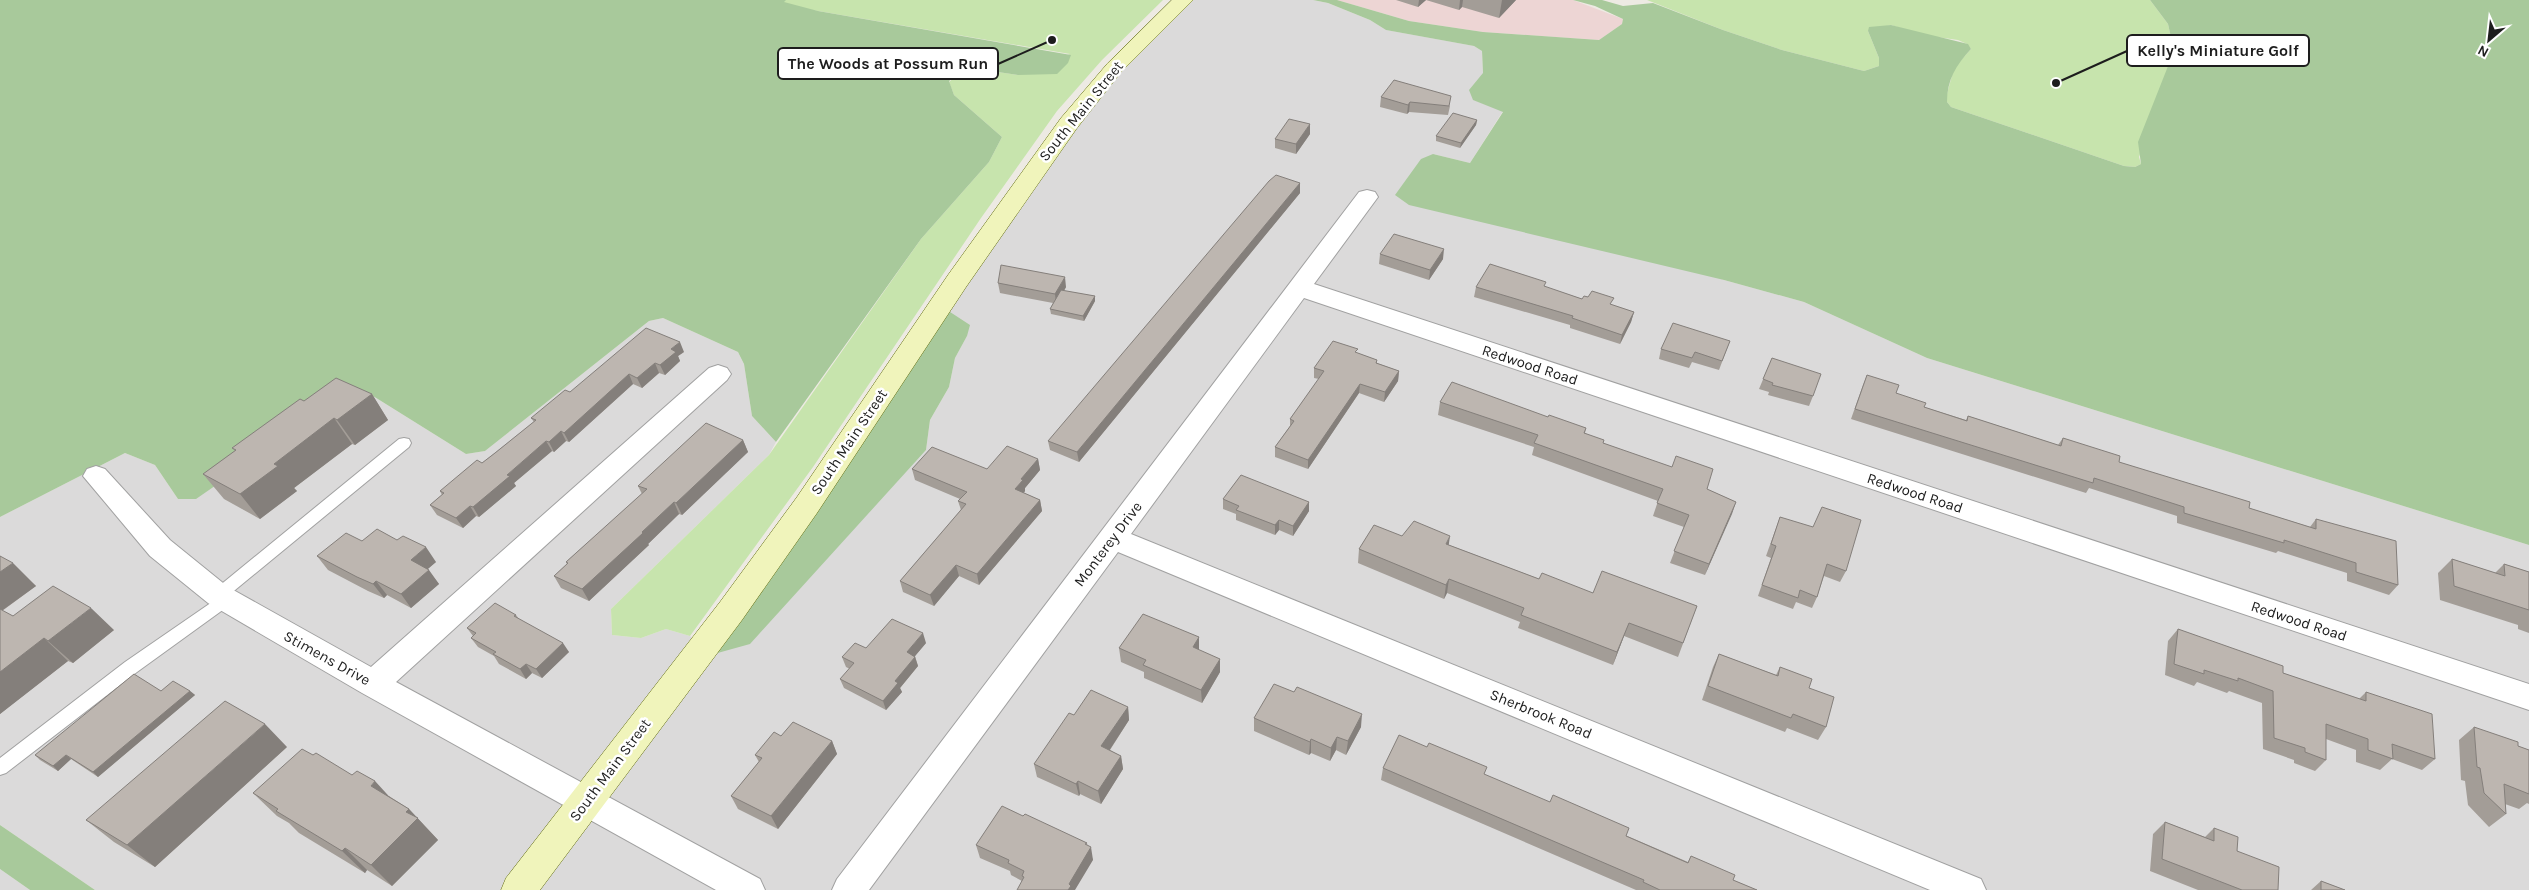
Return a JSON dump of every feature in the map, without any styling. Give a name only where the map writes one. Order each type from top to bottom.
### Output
[{"type":"street","name":"South Main Street","points":[[519,890],[587,802],[807,505],[957,281],[1069,123],[1114,68],[1182,0]]},
{"type":"street","name":"Monterey Drive","points":[[849,890],[1367,197]]},
{"type":"street","name":"Redwood Road","points":[[1300,288],[2529,697]]},
{"type":"street","points":[[372,684],[718,374]]},
{"type":"street","name":"Stimens Drive","points":[[96,476],[160,548],[222,598],[372,684],[748,890]]},
{"type":"street","name":"Sherbrook Road","points":[[1112,538],[1969,890]]},
{"type":"lane","points":[[0,768],[222,598],[404,443]]},
{"type":"shaded area","points":[[1193,0],[1313,0],[1328,3],[1370,20],[1386,30],[1474,46],[1482,51],[1483,74],[1474,100],[1503,111],[1470,163],[1433,154],[1724,280],[1804,302],[1927,358],[2529,545],[2529,890],[95,890],[0,825],[0,517],[125,453],[155,465],[178,499],[350,392],[365,391],[466,454],[485,451],[649,321],[663,318],[738,352],[744,364],[752,416],[776,442],[769,455],[611,609],[612,635],[641,638],[666,629],[690,636],[715,654],[926,450],[930,420],[949,387],[955,358],[967,336],[947,310],[1086,108],[1141,49]]},
{"type":"shaded area","points":[[1337,0],[1573,0],[1623,19],[1622,24],[1599,40],[1483,32],[1409,21]]},
{"type":"shaded area","points":[[0,869],[30,890],[0,890]]},
{"type":"green space","points":[[0,0],[786,0],[784,2],[818,11],[1071,55],[1068,63],[1057,74],[1018,75],[978,69],[962,71],[949,81],[954,95],[1002,137],[989,162],[921,239],[776,442],[752,416],[744,364],[738,352],[663,318],[649,321],[485,451],[466,454],[365,391],[351,392],[196,499],[178,499],[155,465],[125,453],[0,517]]},
{"type":"green space","points":[[731,0],[1163,0],[1102,60],[1057,111],[981,218],[813,467],[690,636],[666,629],[641,638],[612,635],[611,609],[769,455],[921,239],[989,162],[1002,137],[954,95],[949,82],[962,71],[978,69],[1018,75],[1070,54],[818,11]]},
{"type":"green space","points":[[1313,0],[1337,0],[1409,21],[1483,32],[1599,40],[1622,24],[1623,19],[1595,6],[1573,0],[1602,0],[1623,6],[1653,3],[1782,50],[1864,71],[1879,66],[1879,58],[1868,31],[1869,27],[1891,25],[1968,44],[1971,49],[1953,73],[1947,94],[1947,102],[1951,107],[2124,166],[2135,167],[2141,164],[2138,142],[2174,51],[2168,24],[2150,0],[2529,0],[2529,545],[1927,358],[1804,302],[1724,280],[1409,205],[1395,195],[1421,159],[1433,154],[1470,163],[1503,112],[1473,100],[1469,90],[1483,73],[1482,51],[1474,46],[1386,30],[1370,20],[1328,3]]},
{"type":"green space","points":[[1647,0],[2150,0],[2168,24],[2174,51],[2139,157],[2141,164],[2135,167],[2124,166],[1951,107],[1947,102],[1947,94],[1954,68],[1971,49],[1967,44],[1958,40],[1923,35],[1891,25],[1868,31],[1879,58],[1879,66],[1864,71],[1782,50],[1723,30]]},
{"type":"green space","points":[[947,310],[970,325],[967,336],[955,358],[949,387],[930,420],[926,450],[750,644],[714,654]]},
{"type":"green space","points":[[0,825],[95,890],[30,890],[0,869]]},
{"type":"building","points":[[1394,80],[1451,96],[1449,106],[1410,102],[1408,105],[1381,97]]},
{"type":"building","points":[[1453,113],[1477,120],[1461,143],[1436,136]]},
{"type":"building","points":[[1289,119],[1310,124],[1296,144],[1275,139]]},
{"type":"building","points":[[1276,175],[1300,183],[1077,452],[1048,441],[1269,181]]},
{"type":"building","points":[[1394,234],[1444,249],[1430,270],[1380,254]]},
{"type":"building","points":[[1490,264],[1546,282],[1544,286],[1582,299],[1584,296],[1588,297],[1592,291],[1614,298],[1610,304],[1634,312],[1622,335],[1572,318],[1573,316],[1476,287]]},
{"type":"building","points":[[1001,265],[1065,277],[1055,294],[998,283]]},
{"type":"building","points":[[1061,290],[1095,296],[1083,316],[1050,309]]},
{"type":"building","points":[[1673,323],[1730,341],[1722,361],[1695,352],[1692,358],[1661,349]]},
{"type":"building","points":[[646,328],[680,342],[671,349],[676,352],[660,365],[655,363],[637,378],[629,374],[564,433],[561,431],[549,442],[546,441],[507,475],[510,476],[473,507],[470,506],[456,518],[430,505],[444,493],[440,491],[477,460],[482,463],[495,453],[536,420],[531,418],[565,390],[570,392]]},
{"type":"building","points":[[1333,341],[1358,349],[1355,352],[1377,360],[1376,363],[1399,371],[1385,392],[1360,384],[1308,460],[1275,447],[1294,421],[1290,419],[1324,371],[1314,368]]},
{"type":"building","points":[[1772,358],[1821,374],[1813,396],[1772,385],[1773,383],[1763,379]]},
{"type":"building","points":[[1867,375],[1899,385],[1896,393],[1926,403],[1924,407],[1967,421],[1968,416],[2061,446],[2063,438],[2120,456],[2119,462],[2250,502],[2249,508],[2316,529],[2316,519],[2396,541],[2398,585],[2356,572],[2356,563],[2284,540],[2284,543],[2184,513],[2184,507],[2094,478],[2093,483],[1855,409]]},
{"type":"building","points":[[336,378],[372,394],[337,420],[334,418],[274,464],[278,466],[240,494],[203,474],[236,450],[232,448],[300,399],[304,401]]},
{"type":"building","points":[[1452,382],[1548,417],[1549,415],[1586,428],[1584,433],[1604,440],[1603,443],[1672,467],[1676,456],[1713,469],[1707,489],[1736,502],[1709,564],[1674,551],[1689,515],[1657,503],[1663,489],[1534,443],[1538,435],[1440,402]]},
{"type":"building","points":[[706,423],[743,440],[582,589],[554,576],[568,563],[566,562],[647,489],[638,486]]},
{"type":"building","points":[[1007,446],[1038,459],[1015,489],[1040,500],[977,574],[956,565],[930,595],[900,581],[966,504],[958,501],[967,492],[912,469],[932,447],[987,469]]},
{"type":"building","points":[[1241,475],[1309,502],[1293,526],[1279,520],[1275,525],[1236,510],[1239,506],[1223,499]]},
{"type":"building","points":[[1822,507],[1861,520],[1846,571],[1827,564],[1817,597],[1800,590],[1798,598],[1762,585],[1776,546],[1771,544],[1780,517],[1813,527]]},
{"type":"building","points":[[1414,521],[1450,536],[1446,544],[1539,579],[1542,573],[1593,593],[1602,571],[1697,606],[1683,643],[1629,623],[1617,652],[1521,615],[1524,608],[1449,579],[1446,585],[1359,549],[1374,525],[1402,536]]},
{"type":"building","points":[[377,529],[397,540],[403,536],[426,547],[411,560],[429,570],[401,594],[376,581],[373,584],[357,577],[317,556],[346,533],[362,541]]},
{"type":"building","points":[[0,556],[13,563],[0,572]]},
{"type":"building","points":[[2452,559],[2505,576],[2504,564],[2529,572],[2529,610],[2454,586]]},
{"type":"building","points":[[53,586],[91,608],[48,641],[44,638],[0,672],[0,609],[13,616]]},
{"type":"building","points":[[495,603],[516,615],[514,616],[563,643],[536,669],[526,664],[520,669],[493,654],[496,652],[471,638],[476,633],[467,628]]},
{"type":"building","points":[[1143,614],[1199,637],[1193,647],[1220,659],[1201,690],[1143,665],[1146,660],[1119,648]]},
{"type":"building","points":[[892,619],[923,633],[907,652],[915,657],[895,681],[898,683],[883,701],[840,679],[854,663],[842,657],[855,643],[866,648]]},
{"type":"building","points":[[2178,629],[2283,666],[2283,673],[2366,701],[2366,692],[2432,714],[2435,759],[2392,744],[2393,759],[2368,750],[2368,739],[2326,724],[2326,760],[2305,752],[2305,748],[2274,738],[2273,691],[2238,678],[2238,681],[2204,670],[2204,674],[2174,664]]},
{"type":"building","points":[[1719,654],[1778,676],[1780,667],[1812,679],[1809,688],[1834,697],[1826,727],[1793,714],[1791,718],[1708,686]]},
{"type":"building","points":[[134,674],[161,691],[173,681],[190,691],[93,772],[66,755],[53,766],[35,755]]},
{"type":"building","points":[[1274,684],[1294,692],[1297,687],[1362,714],[1348,741],[1337,737],[1331,748],[1311,739],[1310,742],[1254,718]]},
{"type":"building","points":[[1091,690],[1128,707],[1101,746],[1121,756],[1098,791],[1078,781],[1076,784],[1034,764],[1069,713],[1074,715]]},
{"type":"building","points":[[225,701],[265,724],[127,845],[86,820]]},
{"type":"building","points":[[793,722],[832,741],[771,816],[731,796],[762,758],[755,755],[774,732],[781,736]]},
{"type":"building","points":[[2474,727],[2518,742],[2518,746],[2529,750],[2529,794],[2504,784],[2506,814],[2484,793],[2480,768],[2477,767]]},
{"type":"building","points":[[1399,735],[1427,747],[1429,743],[1487,767],[1484,774],[1550,802],[1553,795],[1629,828],[1626,836],[1688,863],[1691,856],[1735,875],[1733,880],[1757,890],[1660,890],[1643,882],[1644,880],[1383,768]]},
{"type":"building","points":[[302,749],[313,755],[316,753],[352,775],[357,771],[375,781],[371,786],[409,809],[406,812],[418,818],[371,865],[345,848],[342,851],[276,811],[278,809],[253,793]]},
{"type":"building","points":[[1002,806],[1023,816],[1025,814],[1087,843],[1085,844],[1091,847],[1069,884],[1071,886],[1068,890],[1017,890],[1024,877],[1022,876],[1024,871],[1008,863],[1009,860],[976,845]]},
{"type":"building","points":[[2165,822],[2214,841],[2214,828],[2238,837],[2237,851],[2279,867],[2278,890],[2242,890],[2162,859]]},
{"type":"building","points":[[2321,881],[2345,890],[2321,890]]},
{"type":"place","name":"The Woods at Possum Run","points":[[1052,40]]},
{"type":"place","name":"Kelly's Miniature Golf","points":[[2056,83]]}]
